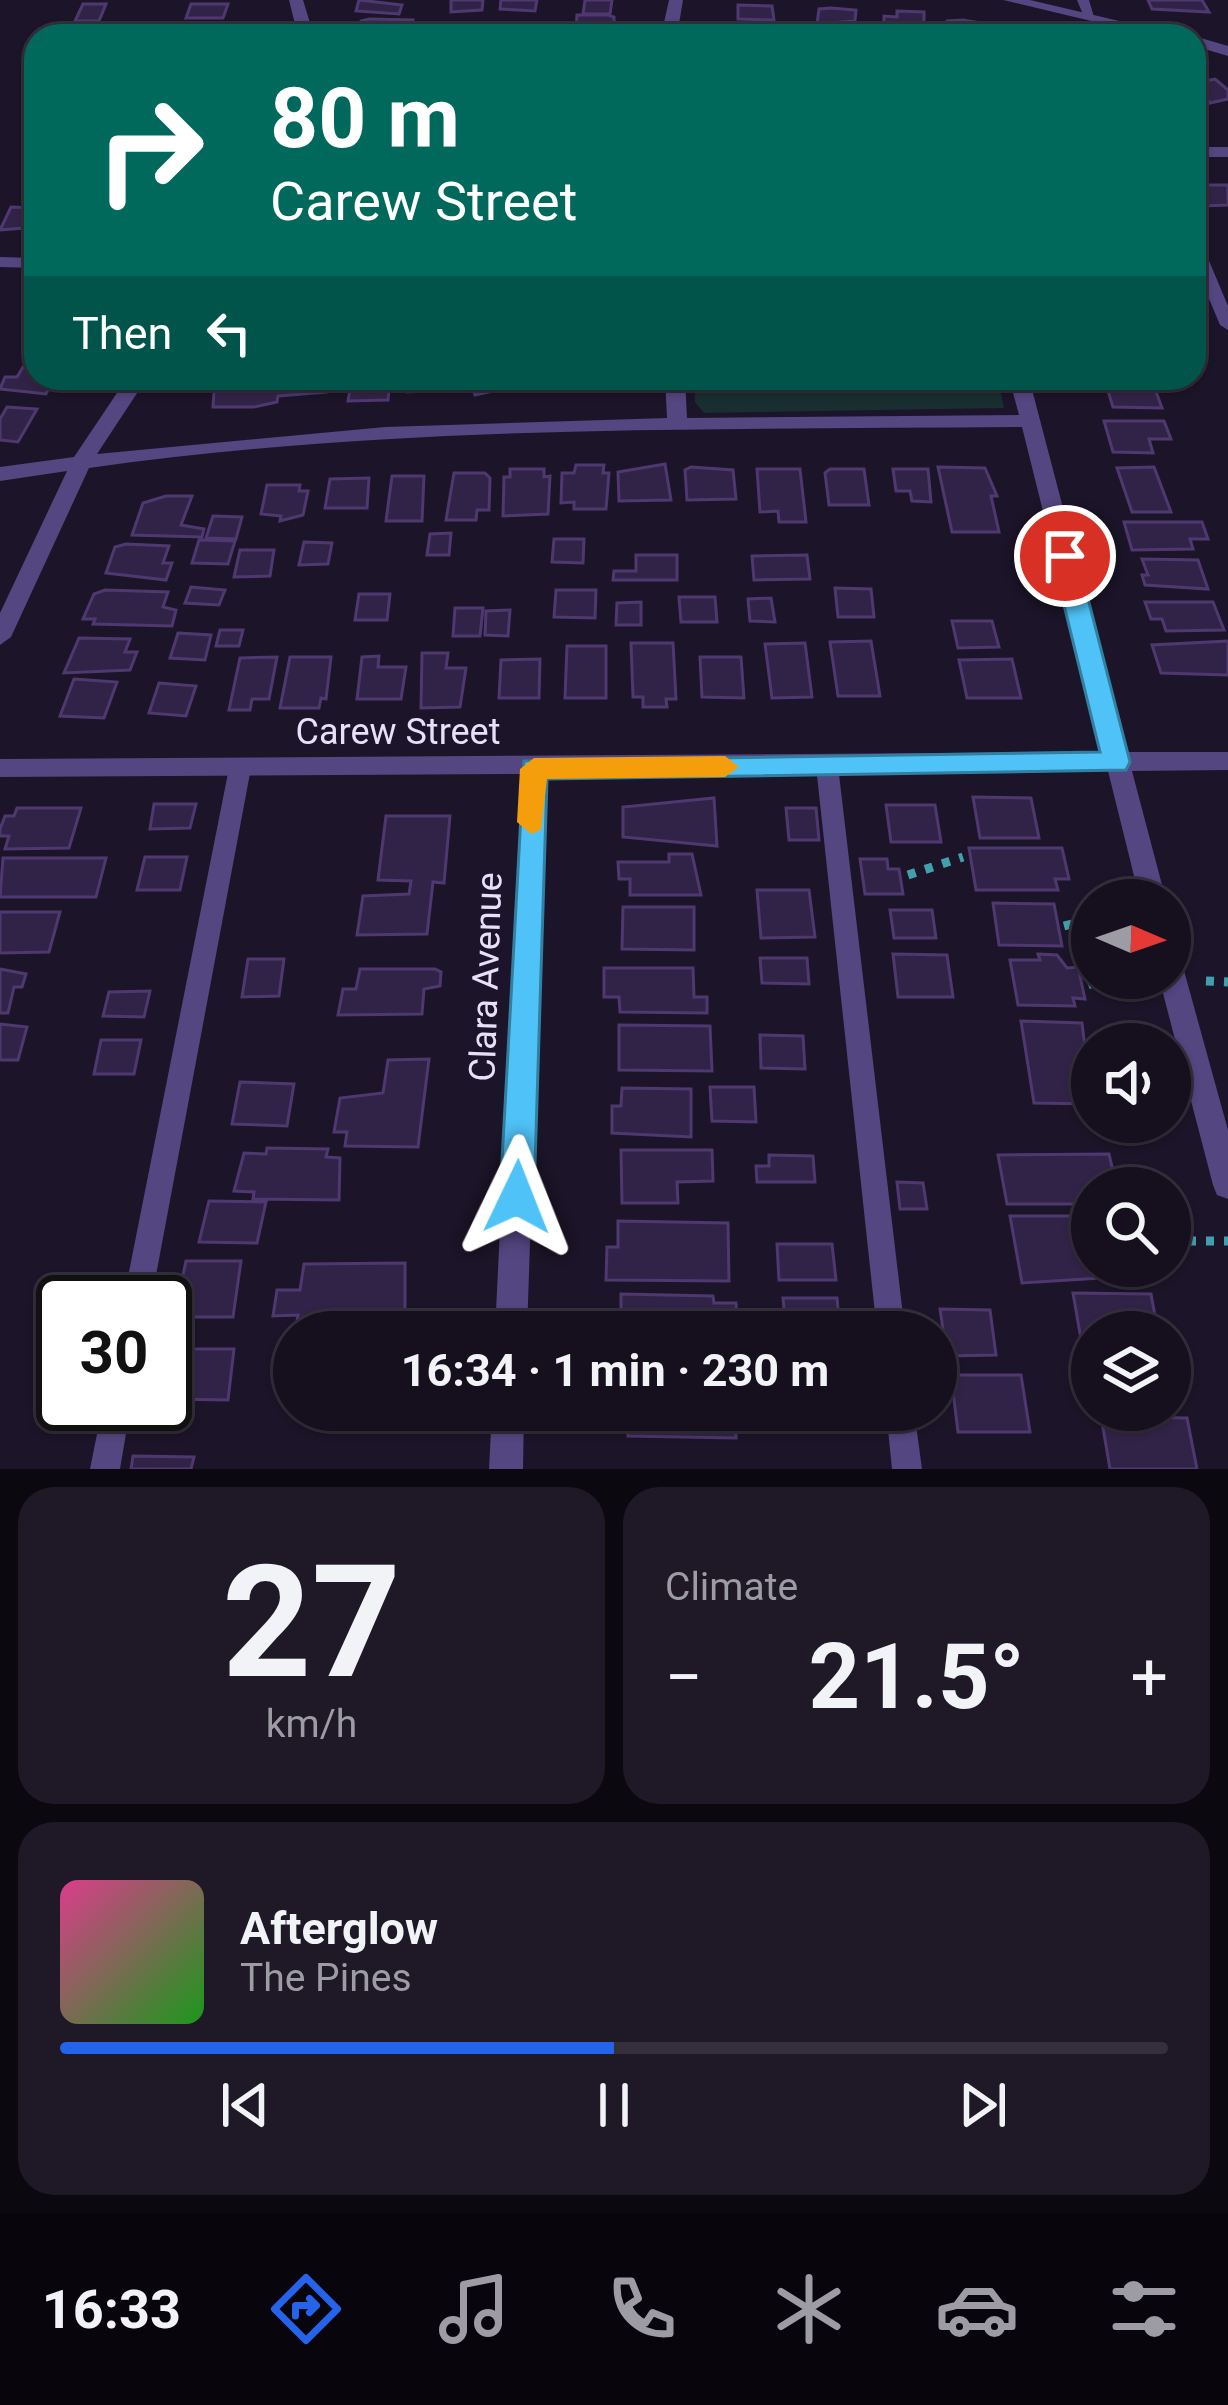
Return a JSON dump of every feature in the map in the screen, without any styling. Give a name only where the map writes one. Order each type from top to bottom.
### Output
[{"type":"street","points":[[1010,0],[1086,7],[1138,24]]},
{"type":"street","points":[[0,637],[83,460],[128,390]]},
{"type":"street","points":[[676,390],[677,425]]},
{"type":"street","points":[[1022,390],[1147,879]]},
{"type":"street","points":[[0,474],[83,460],[381,436],[677,425],[1031,422]]},
{"type":"street","name":"Carew Street","points":[[0,768],[534,769],[1228,761]]},
{"type":"street","name":"Clara Avenue","points":[[512,1311],[534,769]]},
{"type":"street","points":[[1179,999],[1228,1185]]},
{"type":"street","points":[[506,1469],[507,1431]]},
{"type":"lane","points":[[1206,273],[1228,325]]},
{"type":"lane","points":[[827,766],[889,1311]]},
{"type":"lane","points":[[142,1275],[240,768]]},
{"type":"lane","points":[[105,1469],[112,1431]]},
{"type":"lane","points":[[902,1431],[907,1469]]},
{"type":"path","points":[[908,875],[963,857]]},
{"type":"path","points":[[1064,926],[1071,924]]},
{"type":"path","points":[[1191,1241],[1228,1241]]},
{"type":"green space","points":[[694,390],[1000,390],[1004,408],[704,413],[695,402]]},
{"type":"building","points":[[359,0],[402,5],[399,14],[356,11]]},
{"type":"building","points":[[451,0],[483,0],[482,10],[451,12]]},
{"type":"building","points":[[501,0],[537,0],[535,11],[500,9]]},
{"type":"building","points":[[585,0],[612,0],[610,14],[583,14]]},
{"type":"building","points":[[1148,0],[1202,0],[1209,12],[1152,9]]},
{"type":"building","points":[[83,4],[106,4],[99,21],[75,21]]},
{"type":"building","points":[[191,4],[228,4],[223,18],[186,18]]},
{"type":"building","points":[[738,5],[772,6],[774,20],[738,19]]},
{"type":"building","points":[[819,9],[856,10],[855,21],[817,24]]},
{"type":"building","points":[[897,11],[924,12],[924,24],[884,24],[884,16],[897,17]]},
{"type":"building","points":[[577,15],[614,17],[614,24],[576,24]]},
{"type":"building","points":[[369,19],[413,20],[412,24],[361,21]]},
{"type":"building","points":[[963,20],[986,24],[945,24]]},
{"type":"building","points":[[1215,79],[1228,90],[1228,99],[1210,103],[1206,81]]},
{"type":"building","points":[[1206,185],[1228,185],[1228,205],[1206,206]]},
{"type":"building","points":[[11,207],[24,208],[24,228],[0,230]]},
{"type":"building","points":[[24,367],[24,390],[48,390],[46,394],[0,389],[5,377],[17,377]]},
{"type":"building","points":[[214,390],[326,390],[278,396],[277,402],[254,407],[213,407]]},
{"type":"building","points":[[350,390],[389,390],[388,400],[348,401]]},
{"type":"building","points":[[1108,390],[1155,390],[1162,408],[1113,407]]},
{"type":"building","points":[[7,407],[37,409],[18,442],[0,440],[0,419]]},
{"type":"building","points":[[1104,421],[1164,421],[1171,439],[1149,439],[1153,453],[1113,452]]},
{"type":"building","points":[[665,464],[671,500],[619,501],[618,472]]},
{"type":"building","points":[[576,465],[604,465],[603,473],[609,473],[606,509],[574,509],[574,502],[561,503],[562,473],[574,473]]},
{"type":"building","points":[[938,467],[985,468],[997,496],[991,496],[999,532],[952,532]]},
{"type":"building","points":[[1154,467],[1171,512],[1132,512],[1117,468]]},
{"type":"building","points":[[510,469],[544,469],[544,477],[550,476],[548,514],[503,516],[504,477],[510,477]]},
{"type":"building","points":[[757,469],[800,469],[806,522],[779,522],[778,511],[760,512]]},
{"type":"building","points":[[864,469],[869,505],[829,505],[825,473]]},
{"type":"building","points":[[893,469],[928,469],[931,502],[912,501],[910,491],[896,491]]},
{"type":"building","points":[[685,470],[733,470],[736,499],[687,500]]},
{"type":"building","points":[[454,473],[485,473],[490,478],[489,510],[477,510],[476,520],[446,520]]},
{"type":"building","points":[[392,476],[424,476],[422,521],[386,521]]},
{"type":"building","points":[[369,478],[367,508],[325,508],[330,479]]},
{"type":"building","points":[[267,485],[300,485],[299,491],[308,491],[303,515],[280,521],[281,516],[261,514]]},
{"type":"building","points":[[166,496],[192,496],[181,525],[204,529],[202,537],[132,535],[143,503]]},
{"type":"building","points":[[213,516],[242,517],[236,539],[206,538]]},
{"type":"building","points":[[1124,522],[1202,522],[1208,539],[1190,539],[1193,549],[1132,550]]},
{"type":"building","points":[[451,533],[449,555],[427,555],[430,534]]},
{"type":"building","points":[[554,539],[584,539],[583,563],[552,562]]},
{"type":"building","points":[[199,540],[235,541],[228,564],[192,563]]},
{"type":"building","points":[[304,542],[332,543],[328,564],[299,565]]},
{"type":"building","points":[[169,546],[163,563],[172,563],[166,580],[106,573],[115,547]]},
{"type":"building","points":[[240,550],[274,550],[270,576],[234,577]]},
{"type":"building","points":[[636,555],[677,555],[677,580],[613,580],[614,571],[636,571]]},
{"type":"building","points":[[807,555],[810,579],[754,580],[752,556]]},
{"type":"building","points":[[1142,559],[1198,560],[1208,589],[1145,585],[1142,575],[1148,575]]},
{"type":"building","points":[[191,587],[225,590],[219,605],[185,603]]},
{"type":"building","points":[[835,588],[871,589],[874,617],[838,617]]},
{"type":"building","points":[[105,590],[168,592],[163,607],[176,610],[172,626],[93,624],[95,619],[83,619],[94,594]]},
{"type":"building","points":[[556,590],[596,590],[595,618],[554,617]]},
{"type":"building","points":[[359,594],[390,594],[387,620],[355,620]]},
{"type":"building","points":[[679,597],[715,597],[717,622],[681,622]]},
{"type":"building","points":[[771,598],[775,622],[750,621],[748,599]]},
{"type":"building","points":[[641,602],[641,625],[616,625],[617,603]]},
{"type":"building","points":[[1145,602],[1213,602],[1224,630],[1166,631],[1162,619],[1151,619]]},
{"type":"building","points":[[455,608],[483,608],[480,636],[453,636]]},
{"type":"building","points":[[510,610],[508,636],[485,635],[486,611]]},
{"type":"building","points":[[952,621],[992,621],[999,647],[958,648]]},
{"type":"building","points":[[220,630],[243,630],[239,646],[216,646]]},
{"type":"building","points":[[178,633],[211,635],[205,660],[170,658]]},
{"type":"building","points":[[79,638],[130,639],[125,652],[137,652],[130,670],[64,673]]},
{"type":"building","points":[[871,641],[880,696],[838,696],[830,642]]},
{"type":"building","points":[[1228,641],[1228,675],[1161,673],[1152,645]]},
{"type":"building","points":[[631,643],[673,643],[676,699],[666,699],[667,707],[643,707],[643,697],[633,697]]},
{"type":"building","points":[[805,643],[812,697],[772,698],[765,644]]},
{"type":"building","points":[[567,646],[606,646],[606,698],[565,698]]},
{"type":"building","points":[[422,653],[448,653],[446,668],[466,668],[460,707],[421,708]]},
{"type":"building","points":[[379,656],[378,667],[406,667],[401,699],[357,699],[362,657]]},
{"type":"building","points":[[277,657],[269,699],[252,699],[250,710],[229,710],[240,658]]},
{"type":"building","points":[[290,657],[331,657],[326,699],[321,698],[319,708],[280,708]]},
{"type":"building","points":[[700,657],[741,657],[744,698],[702,697]]},
{"type":"building","points":[[540,659],[539,698],[499,698],[501,660]]},
{"type":"building","points":[[1012,659],[1021,698],[967,698],[959,660]]},
{"type":"building","points":[[74,679],[117,682],[104,718],[60,716]]},
{"type":"building","points":[[159,683],[196,686],[186,716],[149,713]]},
{"type":"building","points":[[973,797],[1031,798],[1039,838],[980,838]]},
{"type":"building","points":[[714,798],[717,846],[623,837],[623,807]]},
{"type":"building","points":[[154,804],[196,804],[190,828],[150,829]]},
{"type":"building","points":[[886,805],[935,805],[941,842],[891,842]]},
{"type":"building","points":[[17,808],[81,808],[69,848],[5,849],[9,836],[0,836],[0,829],[5,816],[14,816]]},
{"type":"building","points":[[786,808],[816,808],[819,840],[789,840]]},
{"type":"building","points":[[386,816],[450,816],[444,883],[433,882],[427,934],[357,935],[363,896],[409,894],[411,881],[378,880]]},
{"type":"building","points":[[969,848],[1062,848],[1069,879],[1055,879],[1058,890],[976,890]]},
{"type":"building","points":[[669,854],[692,854],[701,895],[630,895],[630,879],[619,879],[618,862],[669,862]]},
{"type":"building","points":[[145,857],[187,857],[180,890],[137,890]]},
{"type":"building","points":[[3,858],[106,858],[96,897],[0,897]]},
{"type":"building","points":[[860,859],[887,859],[888,869],[899,869],[903,894],[865,894]]},
{"type":"building","points":[[757,890],[809,890],[815,937],[761,938]]},
{"type":"building","points":[[993,903],[1054,904],[1062,946],[999,945]]},
{"type":"building","points":[[623,907],[694,907],[694,950],[622,949]]},
{"type":"building","points":[[890,910],[932,910],[936,938],[894,938]]},
{"type":"building","points":[[0,912],[60,912],[49,952],[0,953]]},
{"type":"building","points":[[893,954],[947,955],[953,997],[898,997]]},
{"type":"building","points":[[1038,954],[1057,955],[1071,968],[1075,1006],[1018,1005],[1010,960],[1040,960]]},
{"type":"building","points":[[760,958],[807,958],[809,984],[762,983]]},
{"type":"building","points":[[248,959],[284,959],[279,996],[242,997]]},
{"type":"building","points":[[604,968],[693,968],[694,997],[707,997],[707,1013],[620,1012],[619,997],[604,997]]},
{"type":"building","points":[[0,969],[26,974],[22,987],[14,987],[8,1013],[0,1013]]},
{"type":"building","points":[[360,969],[435,969],[441,972],[440,986],[424,989],[422,1014],[338,1015],[343,989],[356,989]]},
{"type":"building","points":[[150,991],[144,1017],[103,1016],[109,992]]},
{"type":"building","points":[[1021,1021],[1082,1023],[1071,1023],[1071,1104],[1034,1103]]},
{"type":"building","points":[[0,1024],[27,1027],[18,1060],[0,1060]]},
{"type":"building","points":[[619,1025],[710,1026],[712,1071],[619,1070]]},
{"type":"building","points":[[760,1035],[803,1036],[805,1069],[761,1068]]},
{"type":"building","points":[[101,1040],[141,1040],[134,1074],[94,1074]]},
{"type":"building","points":[[429,1059],[418,1147],[345,1146],[347,1132],[334,1132],[340,1098],[383,1093],[388,1060]]},
{"type":"building","points":[[240,1082],[294,1084],[287,1126],[232,1124]]},
{"type":"building","points":[[710,1087],[754,1087],[756,1122],[712,1121]]},
{"type":"building","points":[[622,1088],[691,1089],[691,1137],[612,1133],[612,1106],[621,1106]]},
{"type":"building","points":[[267,1148],[328,1149],[326,1157],[340,1158],[339,1200],[253,1199],[254,1192],[234,1191],[244,1153],[266,1154]]},
{"type":"building","points":[[621,1150],[712,1150],[713,1181],[677,1182],[678,1203],[622,1203]]},
{"type":"building","points":[[1109,1154],[1112,1167],[1071,1167],[1071,1204],[1007,1204],[998,1155]]},
{"type":"building","points":[[769,1155],[813,1156],[815,1182],[757,1182],[756,1166],[769,1166]]},
{"type":"building","points":[[897,1182],[923,1183],[927,1209],[900,1209]]},
{"type":"building","points":[[209,1201],[266,1202],[257,1243],[199,1242]]},
{"type":"building","points":[[1010,1216],[1071,1216],[1071,1280],[1022,1283]]},
{"type":"building","points":[[618,1221],[728,1223],[729,1281],[606,1280],[607,1247],[618,1247]]},
{"type":"building","points":[[777,1244],[832,1244],[836,1280],[779,1280]]},
{"type":"building","points":[[186,1261],[241,1261],[233,1317],[192,1317],[192,1275],[183,1275]]},
{"type":"building","points":[[405,1263],[405,1311],[274,1311],[277,1290],[300,1290],[304,1264]]},
{"type":"building","points":[[1073,1293],[1151,1294],[1154,1311],[1076,1311]]},
{"type":"building","points":[[621,1294],[713,1296],[714,1303],[736,1303],[737,1311],[607,1311],[621,1310]]},
{"type":"building","points":[[783,1298],[837,1298],[838,1311],[784,1311]]},
{"type":"building","points":[[990,1310],[996,1355],[957,1356],[957,1311],[940,1311]]},
{"type":"building","points":[[192,1349],[234,1349],[228,1400],[192,1399]]},
{"type":"building","points":[[957,1375],[1021,1375],[1030,1432],[958,1432]]},
{"type":"building","points":[[628,1431],[736,1431],[736,1438],[628,1436]]},
{"type":"building","points":[[1104,1431],[1190,1431],[1197,1469],[1110,1469]]},
{"type":"building","points":[[133,1456],[194,1457],[191,1469],[131,1469]]},
{"type":"slow traffic","points":[[531,822],[534,769],[725,767]]},
{"type":"route","points":[[517,1197],[534,769],[1116,762],[1065,556]]}]
